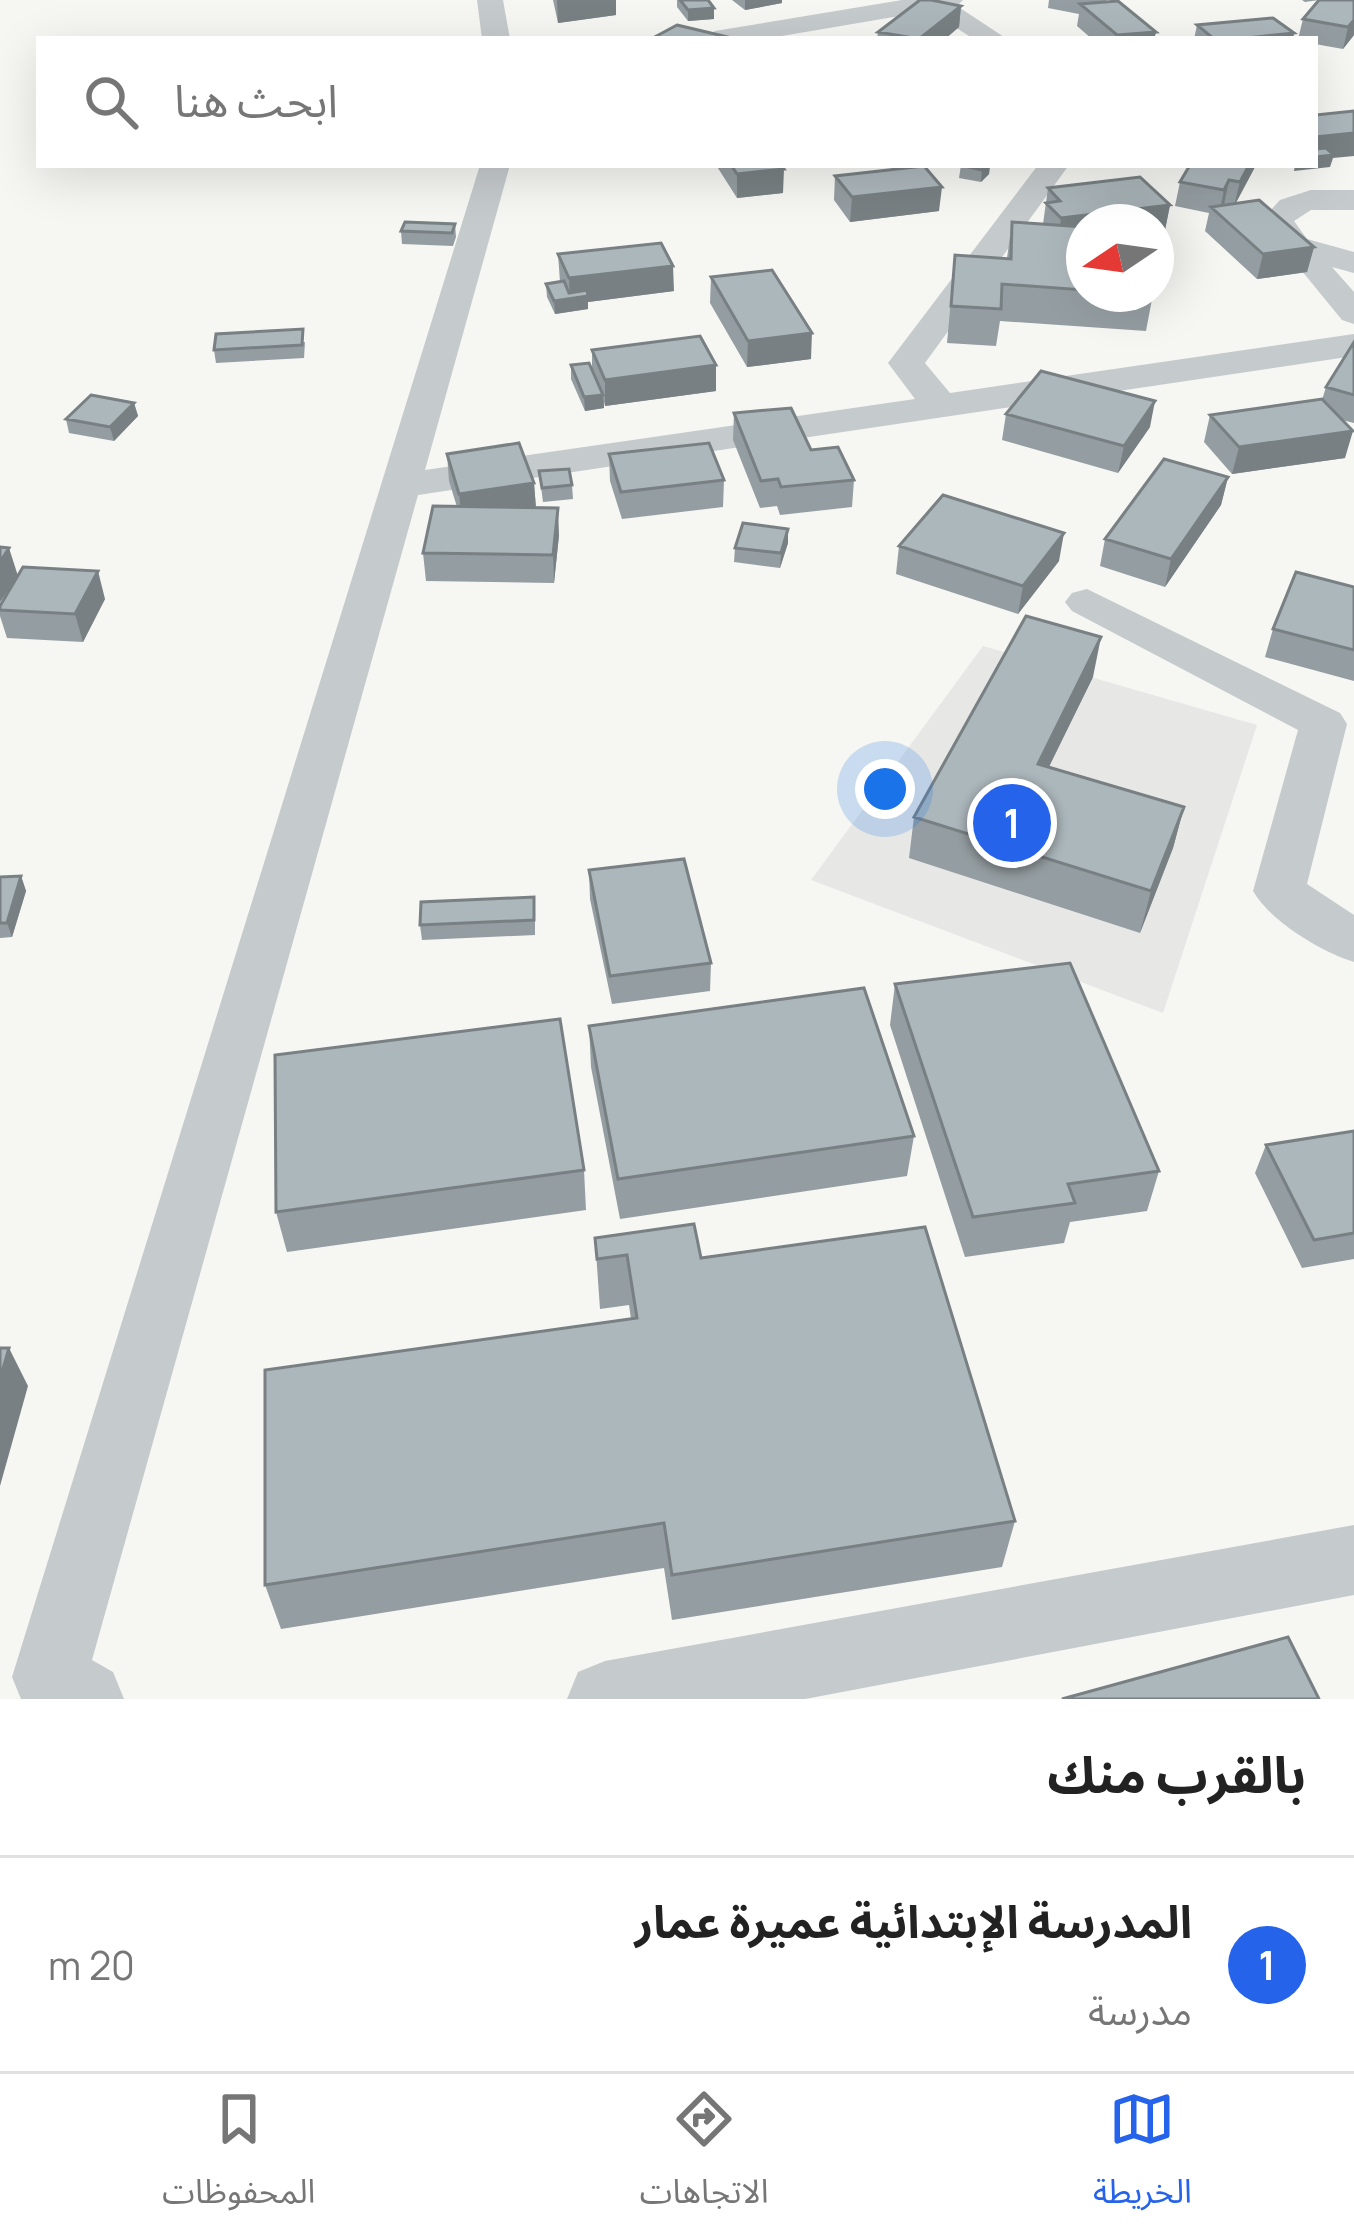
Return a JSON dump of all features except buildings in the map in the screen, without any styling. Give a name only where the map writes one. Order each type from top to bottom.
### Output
[{"type":"street","points":[[490,0],[496,36]]},
{"type":"street","points":[[733,36],[942,2],[989,36]]},
{"type":"street","points":[[86,1699],[50,1677],[495,168]]},
{"type":"street","points":[[941,406],[906,363],[1052,168]]},
{"type":"street","points":[[1354,200],[1309,201],[1282,212],[1277,221],[1354,313]]},
{"type":"street","points":[[1295,246],[1354,263]]},
{"type":"street","points":[[400,486],[1354,345]]},
{"type":"street","points":[[1088,602],[1323,724],[1279,891],[1354,942]]},
{"type":"street","points":[[605,1699],[1354,1560]]},
{"type":"shaded area","points":[[983,646],[1257,725],[1163,1013],[811,880]]},
{"type":"place","name":"المدرسة الإبتدائية عميرة عمار","points":[[1012,823]]}]
